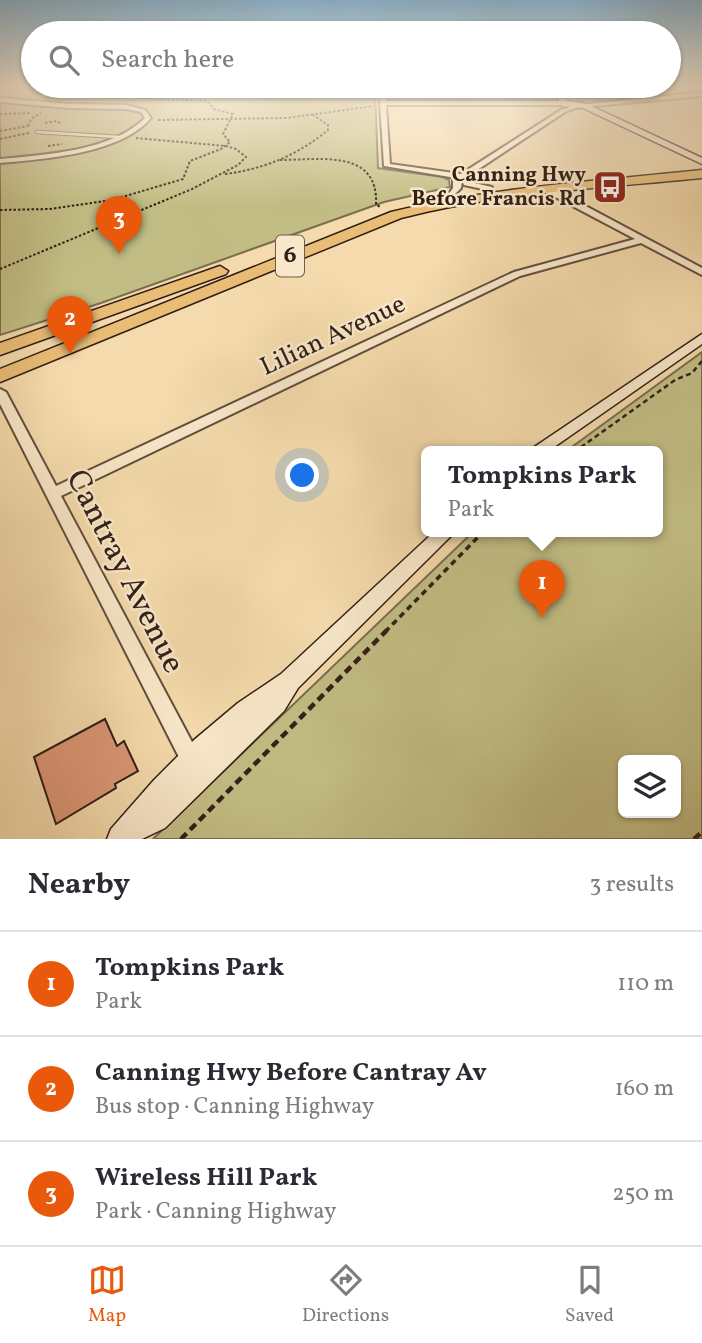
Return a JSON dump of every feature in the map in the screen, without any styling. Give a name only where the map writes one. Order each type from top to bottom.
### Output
[{"type":"highway","name":"6","points":[[0,349],[367,218],[452,195],[700,163]]},
{"type":"highway","name":"6","points":[[0,376],[366,226],[453,201],[702,174]]},
{"type":"street","points":[[0,161],[75,151],[119,137],[139,126]]},
{"type":"street","points":[[383,126],[387,166],[465,177]]},
{"type":"street","points":[[452,195],[457,188],[457,180],[541,126]]},
{"type":"street","points":[[624,126],[700,163]]},
{"type":"street","points":[[465,177],[467,183],[489,189]]},
{"type":"street","points":[[547,189],[702,272]]},
{"type":"street","name":"Lilian Avenue","points":[[52,494],[517,274],[642,240]]},
{"type":"street","points":[[544,446],[702,338]]},
{"type":"street","name":"Cantray Avenue","points":[[0,392],[197,768]]},
{"type":"street","points":[[126,835],[156,819],[197,768],[276,703],[289,681],[441,537]]},
{"type":"lane","points":[[37,132],[119,137]]},
{"type":"path","points":[[0,131],[27,126]]},
{"type":"path","points":[[0,210],[50,209],[117,199],[183,179],[190,161],[230,142],[223,134],[228,126]]},
{"type":"path","points":[[223,174],[239,173],[280,160],[328,130],[328,126]]},
{"type":"path","points":[[0,139],[37,132]]},
{"type":"path","points":[[0,269],[164,202],[223,174],[246,157],[236,149],[226,146],[119,137]]},
{"type":"path","points":[[280,160],[339,161],[362,167],[377,186],[376,205],[381,207]]},
{"type":"path","points":[[582,446],[675,380],[692,373],[702,361]]},
{"type":"path","points":[[181,839],[478,537]]},
{"type":"path","points":[[694,839],[702,832]]},
{"type":"shaded area","points":[[0,126],[376,126],[378,168],[449,180],[450,187],[384,202],[101,303],[0,335]]},
{"type":"shaded area","points":[[702,352],[702,839],[153,839],[468,537],[663,537],[663,446],[573,446]]},
{"type":"building","points":[[105,719],[117,746],[124,741],[138,771],[115,784],[116,788],[56,824],[34,757]]},
{"type":"place","name":"Canning Hwy Before Francis Rd","points":[[610,187]]},
{"type":"place","name":"Wireless Hill Park","points":[[119,254]]},
{"type":"place","name":"Canning Hwy Before Cantray Av","points":[[70,354]]},
{"type":"place","name":"Tompkins Park","points":[[542,618]]}]
